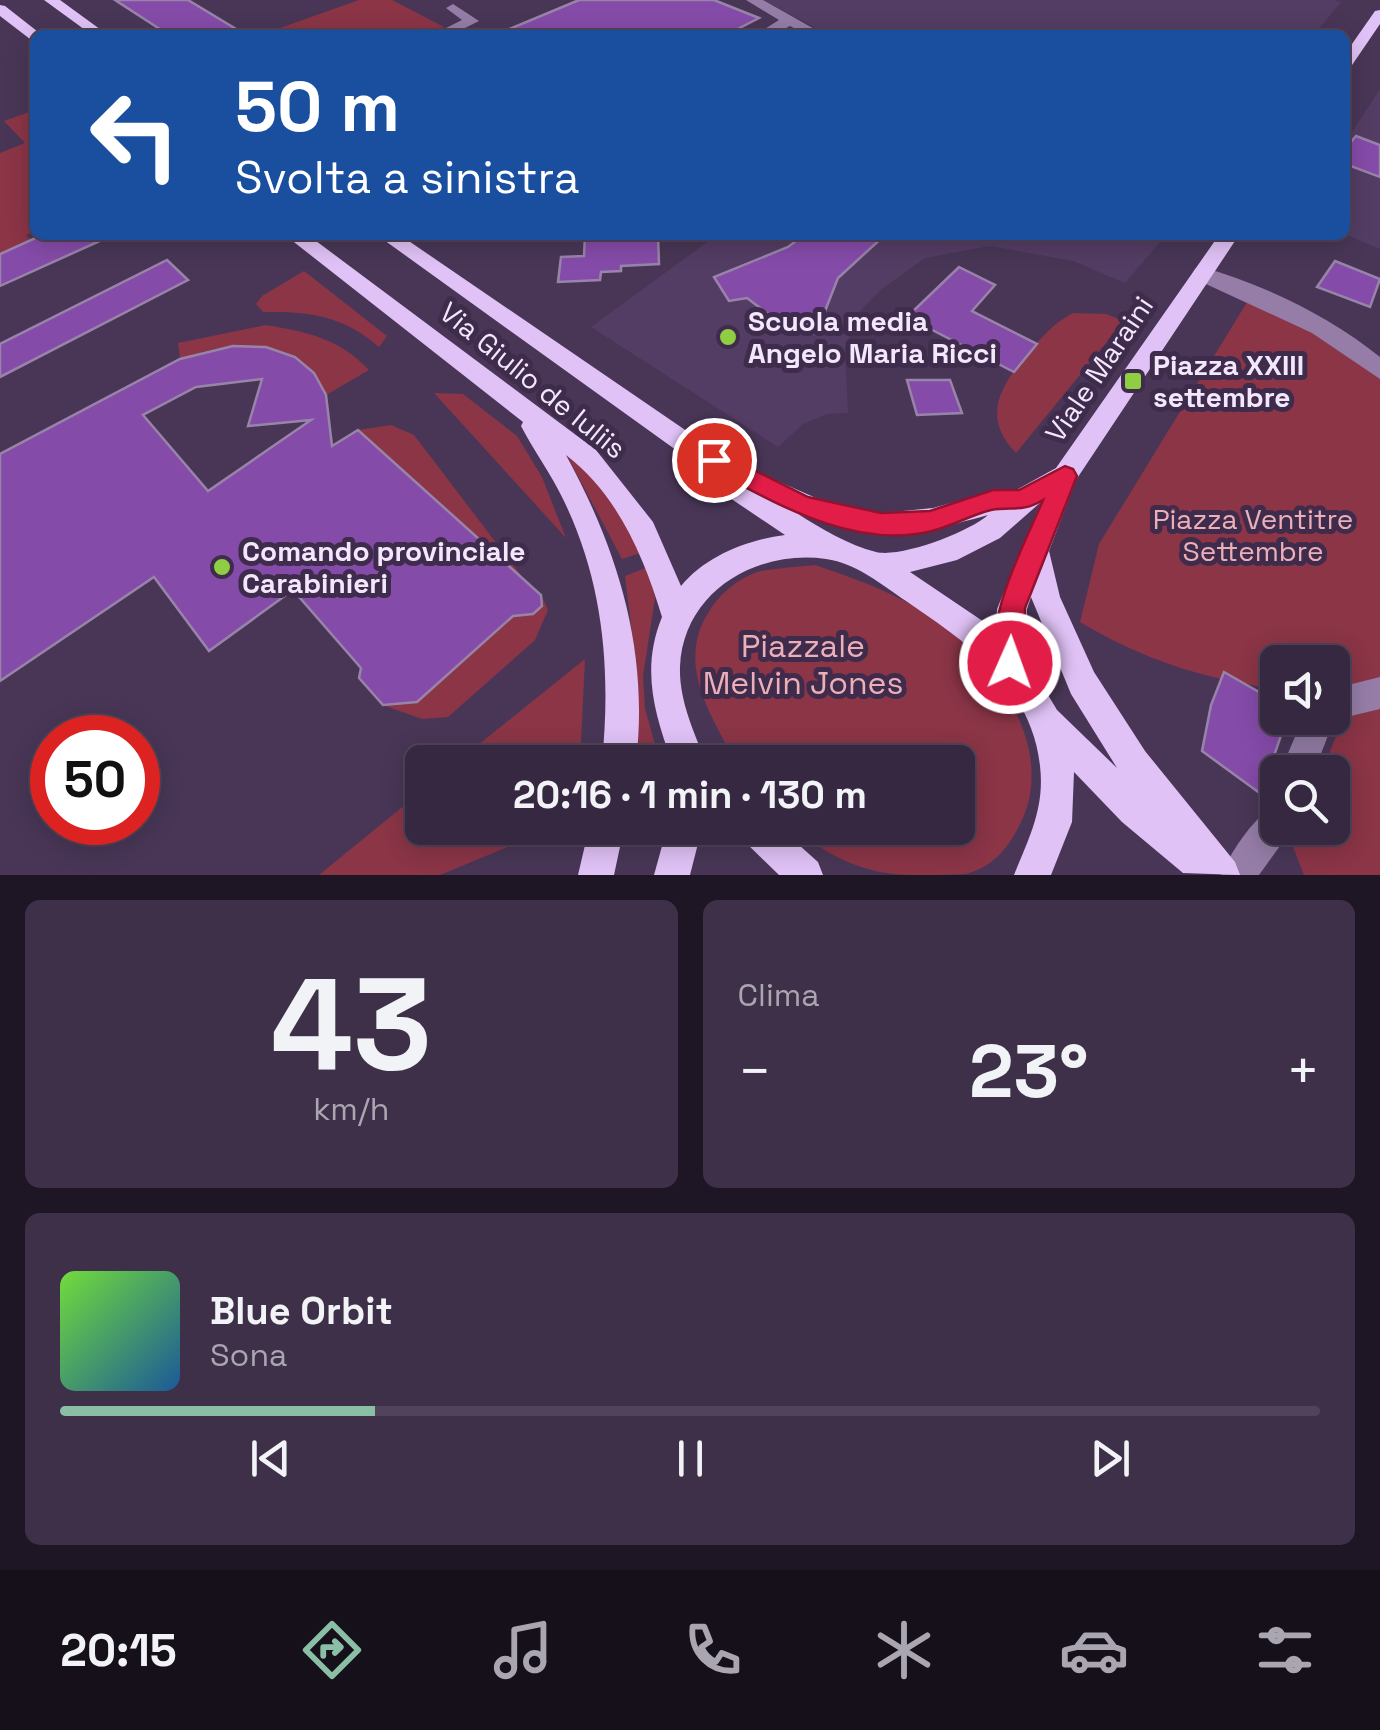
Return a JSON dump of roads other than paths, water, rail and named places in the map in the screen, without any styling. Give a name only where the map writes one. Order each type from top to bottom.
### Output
[{"type":"main road","points":[[51,0],[95,30]]},
{"type":"main road","points":[[0,9],[30,32]]},
{"type":"main road","points":[[1350,58],[1380,14]]},
{"type":"main road","name":"Via Giulio de Iuliis","points":[[302,240],[587,457],[623,496],[657,551],[678,617]]},
{"type":"main road","name":"Via Giulio de Iuliis","points":[[396,240],[685,443],[734,486],[825,547]]},
{"type":"main road","name":"Viale Maraini","points":[[1010,663],[1012,608],[1065,476],[1226,240]]},
{"type":"main road","points":[[518,406],[565,473],[607,572],[622,668],[620,745]]},
{"type":"main road","points":[[685,443],[804,506],[881,524],[930,521],[993,500],[1022,500]]},
{"type":"main road","points":[[878,566],[947,552],[990,530],[1022,500],[1065,476]]},
{"type":"main road","points":[[683,745],[668,710],[665,664],[678,617],[698,587],[718,569],[747,554],[780,545],[825,547],[878,566],[981,636],[1010,663],[1044,715],[1134,810],[1219,875]]},
{"type":"main road","points":[[1035,550],[1042,593],[1098,710],[1147,783],[1219,875]]},
{"type":"main road","points":[[1032,875],[1056,826],[1060,783],[1056,751],[1044,715]]},
{"type":"main road","points":[[596,875],[603,845]]},
{"type":"main road","points":[[672,875],[680,845]]},
{"type":"main road","points":[[773,845],[805,875]]},
{"type":"street","points":[[451,30],[472,21],[453,8],[474,0]]},
{"type":"street","points":[[753,0],[809,30]]},
{"type":"street","points":[[771,30],[790,20]]},
{"type":"street","points":[[1202,274],[1298,318],[1365,355],[1380,370]]},
{"type":"street","points":[[1350,700],[1380,694]]},
{"type":"street","points":[[1239,875],[1244,863],[1261,845]]},
{"type":"place","name":"Scuola media Angelo Maria Ricci","points":[[728,337]]},
{"type":"place","name":"Piazza XXIII settembre","points":[[1133,381]]},
{"type":"place","name":"Comando provinciale Carabinieri","points":[[222,567]]},
{"type":"park label","name":"Piazza Ventitre Settembre","points":[[1253,535]]},
{"type":"park label","name":"Piazzale Melvin Jones","points":[[803,664]]}]
